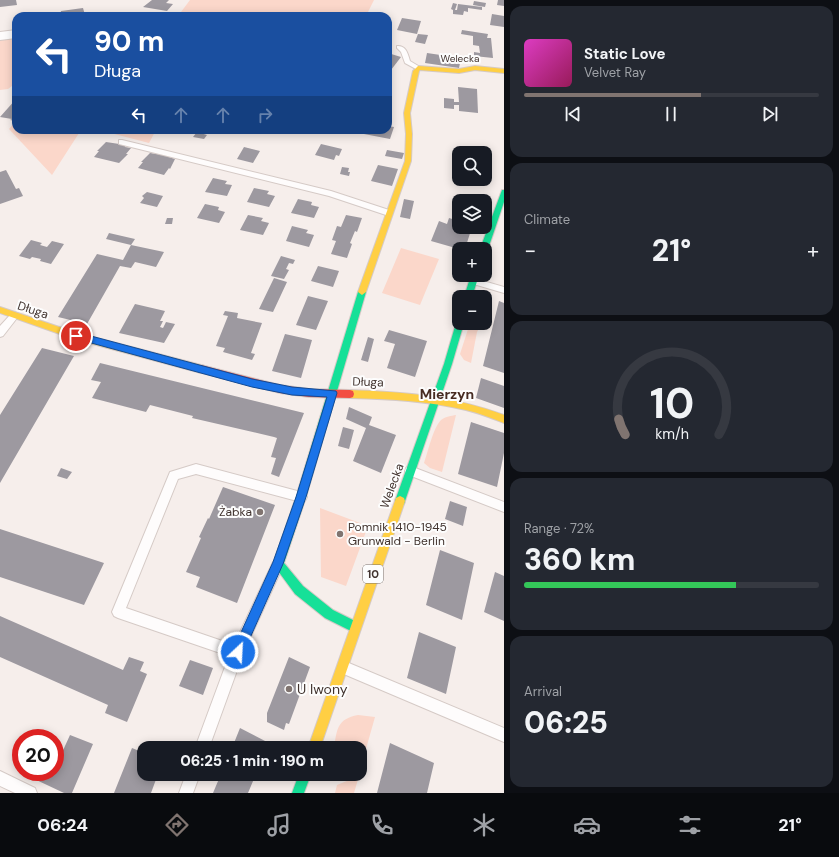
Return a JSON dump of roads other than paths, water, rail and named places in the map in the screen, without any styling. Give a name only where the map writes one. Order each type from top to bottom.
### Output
[{"type":"street","points":[[0,36],[12,34]]},
{"type":"street","points":[[355,627],[329,614],[299,590],[278,564],[301,497],[333,393],[360,296],[408,161],[409,134],[407,113],[414,76],[418,68]]},
{"type":"street","name":"Welecka","points":[[418,68],[459,71],[475,68],[504,72]]},
{"type":"street","points":[[487,242],[502,207],[504,192]]},
{"type":"street","name":"Długa","points":[[0,310],[56,330],[252,383],[292,391],[375,394],[435,400],[462,406],[504,419]]},
{"type":"street","name":"Welecka","points":[[316,741],[435,400],[458,330]]},
{"type":"street","points":[[298,793],[302,781]]},
{"type":"lane","points":[[399,47],[404,51],[407,62],[418,68]]},
{"type":"lane","points":[[122,142],[331,194],[389,213]]},
{"type":"lane","points":[[484,282],[504,290]]},
{"type":"lane","points":[[0,333],[14,316]]},
{"type":"lane","points":[[238,652],[118,612],[174,475],[196,469],[301,497]]},
{"type":"lane","points":[[410,471],[504,507]]},
{"type":"lane","points":[[205,741],[238,652],[278,564]]},
{"type":"lane","points":[[342,666],[504,735]]},
{"type":"lane","points":[[0,778],[30,793]]},
{"type":"lane","points":[[186,793],[190,781]]},
{"type":"place","name":"Żabka","points":[[260,512]]},
{"type":"place","name":"Pomnik 1410-1945 Grunwald - Berlin","points":[[340,534]]},
{"type":"place","name":"U Iwony","points":[[289,689]]},
{"type":"district","name":"Mierzyn","points":[[447,394]]}]
